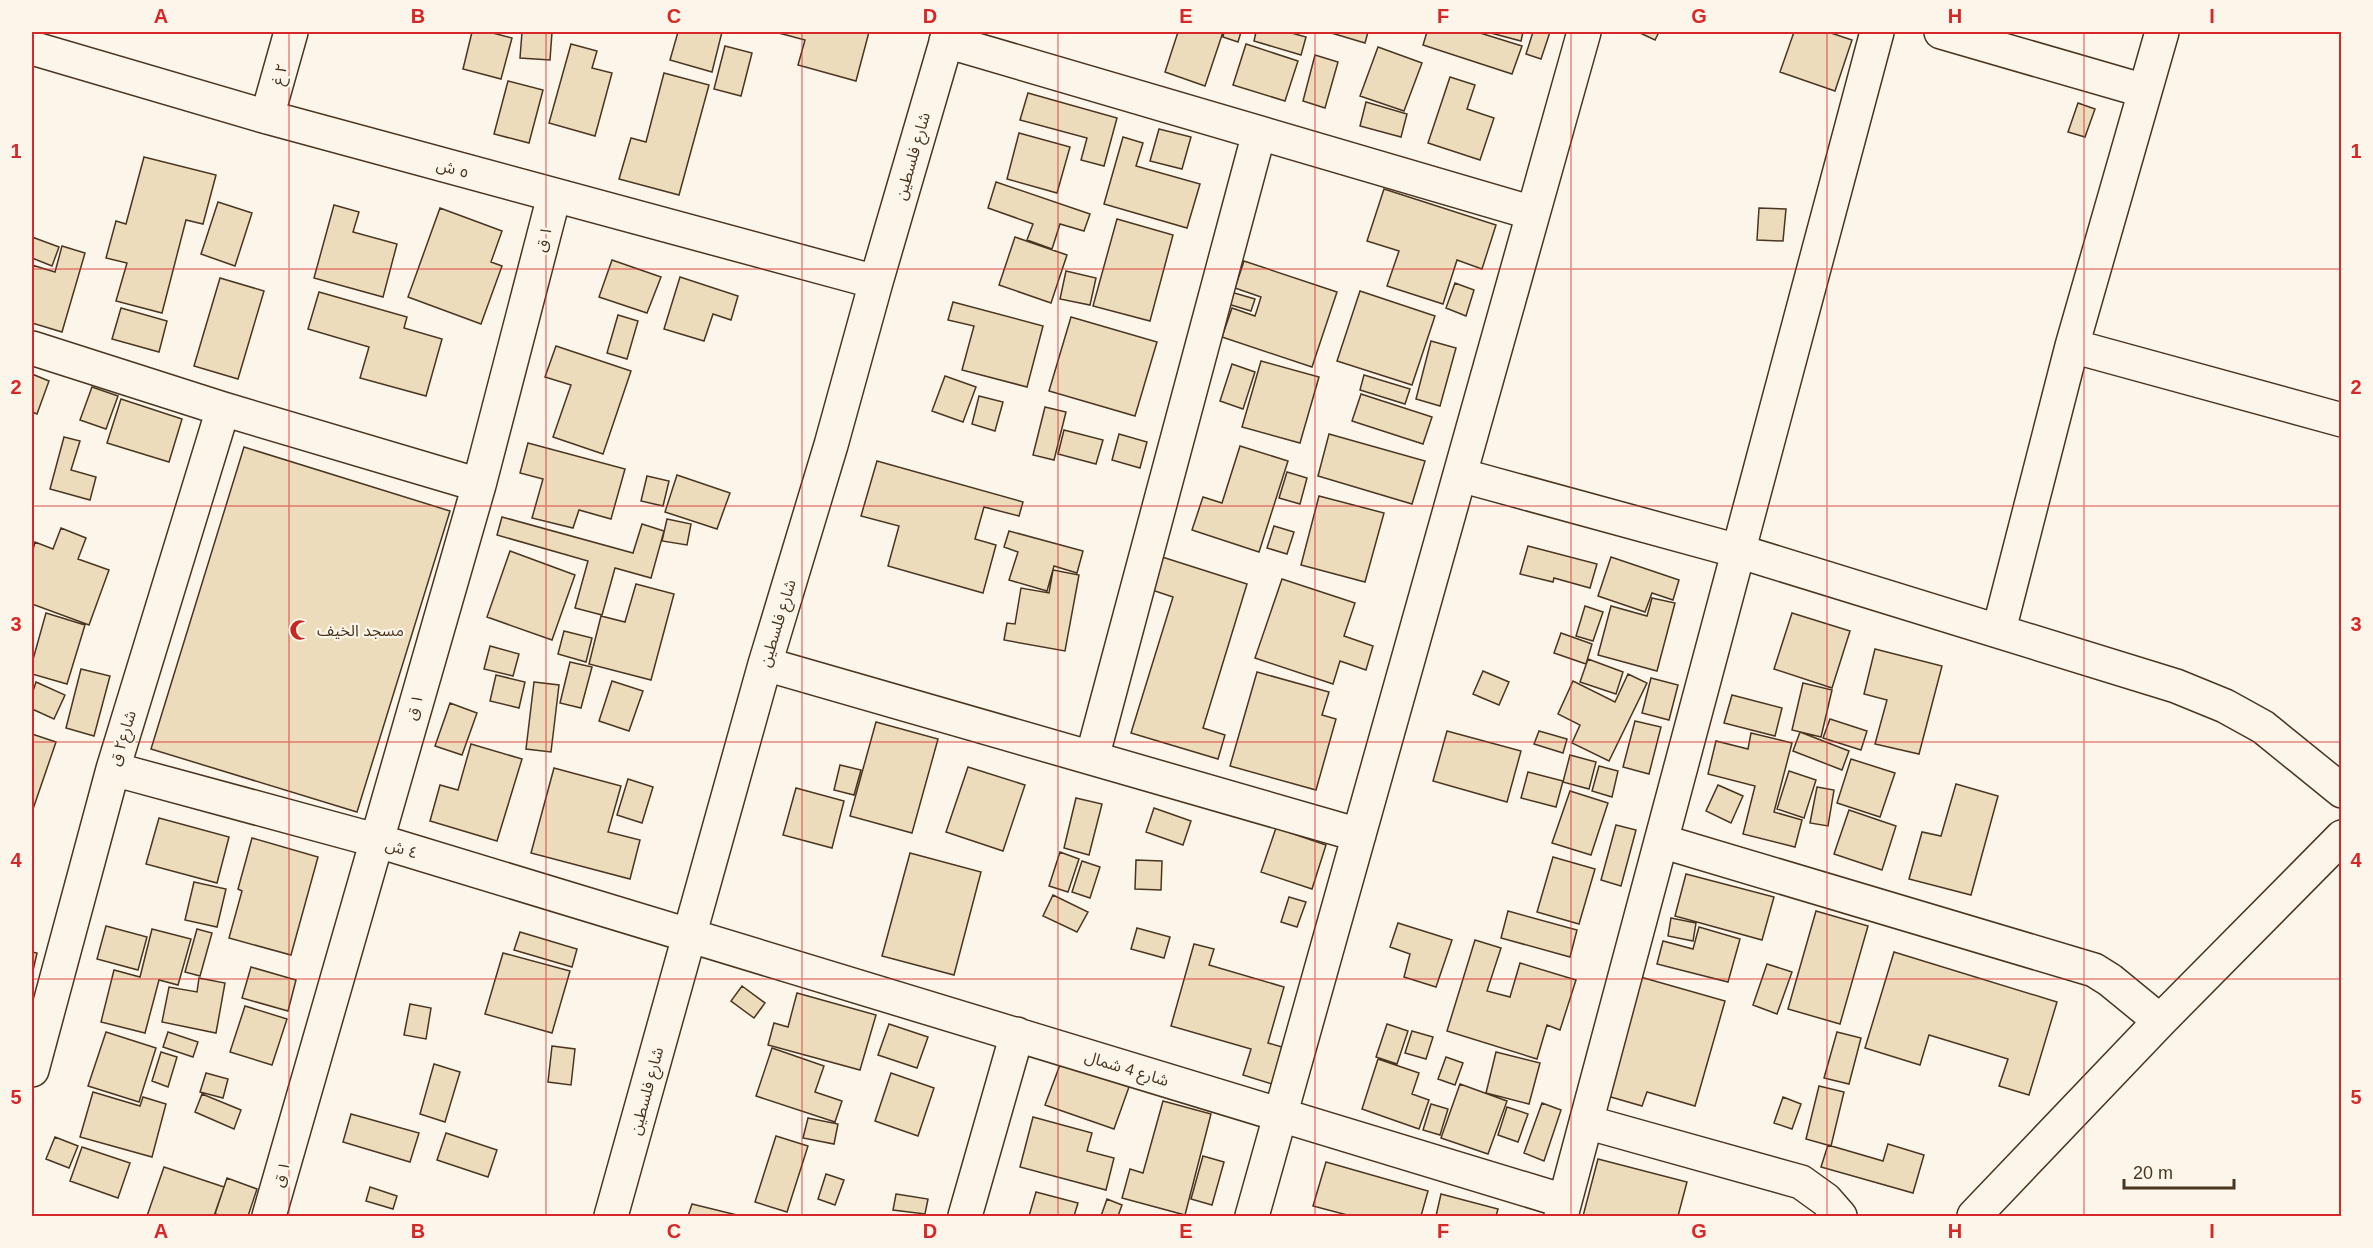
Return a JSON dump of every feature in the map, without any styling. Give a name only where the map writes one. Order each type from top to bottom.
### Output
[{"type":"street","name":"٢ غ","points":[[267,117],[291,32]]},
{"type":"street","points":[[1252,1216],[1584,32]]},
{"type":"street","points":[[1562,1209],[1877,32]]},
{"type":"street","points":[[1941,32],[2145,91]]},
{"type":"street","points":[[1999,630],[2072,346],[2162,32]]},
{"type":"street","points":[[948,36],[1259,133],[1533,213]]},
{"type":"street","name":"شارع فلسطين","points":[[611,1216],[765,664],[831,445],[948,36]]},
{"type":"street","name":"٥ ش","points":[[32,48],[267,117],[876,282]]},
{"type":"street","points":[[1092,758],[1259,133]]},
{"type":"street","name":"١ ق","points":[[269,1216],[375,840],[479,485],[554,196]]},
{"type":"street","points":[[2072,346],[2342,420]]},
{"type":"street","points":[[32,348],[223,409],[479,485]]},
{"type":"street","name":"شارع٢ ق","points":[[32,1070],[113,769],[223,409]]},
{"type":"street","points":[[1460,475],[1738,552],[2176,686],[2225,706],[2263,727],[2342,791]]},
{"type":"street","points":[[765,664],[1359,835]]},
{"type":"street","name":"٤ ش","points":[[113,769],[375,840],[688,937]]},
{"type":"street","points":[[1974,1216],[2160,1021],[2342,837]]},
{"type":"street","points":[[1661,841],[2094,970],[2110,980],[2160,1021]]},
{"type":"street","name":"شارع 4 شمال","points":[[688,937],[1280,1114],[1562,1209]]},
{"type":"street","points":[[965,1216],[1017,1035]]},
{"type":"street","points":[[1586,1122],[1801,1182],[1826,1200],[1840,1216]]},
{"type":"building","points":[[472,32],[489,32],[512,38],[501,79],[463,69]]},
{"type":"building","points":[[522,32],[552,32],[550,60],[520,58]]},
{"type":"building","points":[[678,32],[722,32],[712,72],[670,60]]},
{"type":"building","points":[[775,32],[869,32],[856,81],[798,65],[805,40]]},
{"type":"building","points":[[1178,32],[1223,32],[1205,86],[1165,72]]},
{"type":"building","points":[[1224,32],[1241,32],[1238,42],[1223,37]]},
{"type":"building","points":[[1256,32],[1288,32],[1306,37],[1301,55],[1254,41]]},
{"type":"building","points":[[1328,32],[1368,32],[1365,43]]},
{"type":"building","points":[[1427,32],[1477,32],[1522,46],[1512,74],[1423,45]]},
{"type":"building","points":[[1487,32],[1523,32],[1521,41]]},
{"type":"building","points":[[1533,32],[1550,32],[1541,59],[1526,54]]},
{"type":"building","points":[[1638,32],[1659,32],[1655,40]]},
{"type":"building","points":[[1794,32],[1828,32],[1852,40],[1835,91],[1780,72]]},
{"type":"building","points":[[571,44],[597,51],[592,68],[612,73],[595,136],[549,123]]},
{"type":"building","points":[[1246,44],[1298,61],[1285,101],[1233,85]]},
{"type":"building","points":[[725,46],[752,53],[741,96],[714,89]]},
{"type":"building","points":[[1378,47],[1422,63],[1404,111],[1360,96]]},
{"type":"building","points":[[1315,55],[1338,62],[1325,108],[1303,101]]},
{"type":"building","points":[[664,73],[709,85],[679,195],[619,179],[631,138],[646,142]]},
{"type":"building","points":[[1450,77],[1475,85],[1467,109],[1494,118],[1480,160],[1428,143]]},
{"type":"building","points":[[508,81],[543,90],[529,143],[494,134]]},
{"type":"building","points":[[1028,93],[1117,118],[1104,166],[1081,160],[1087,138],[1020,120]]},
{"type":"building","points":[[1366,102],[1407,114],[1401,137],[1360,126]]},
{"type":"building","points":[[2078,103],[2095,109],[2085,137],[2068,132]]},
{"type":"building","points":[[1159,129],[1191,137],[1182,169],[1150,161]]},
{"type":"building","points":[[1019,133],[1070,147],[1057,193],[1007,179]]},
{"type":"building","points":[[1123,137],[1143,143],[1136,166],[1200,184],[1187,228],[1104,204]]},
{"type":"building","points":[[144,157],[216,175],[203,224],[186,220],[162,313],[116,301],[127,263],[106,258],[116,221],[126,224]]},
{"type":"building","points":[[996,182],[1090,214],[1084,231],[1060,224],[1052,249],[1027,240],[1033,224],[988,208]]},
{"type":"building","points":[[1384,189],[1496,225],[1482,269],[1457,260],[1443,304],[1387,286],[1399,251],[1367,241]]},
{"type":"building","points":[[218,202],[252,213],[235,266],[201,254]]},
{"type":"building","points":[[334,205],[359,212],[353,232],[397,244],[383,297],[314,278]]},
{"type":"building","points":[[440,208],[502,231],[491,262],[502,266],[481,324],[408,297]]},
{"type":"building","points":[[1759,208],[1786,209],[1783,241],[1757,240]]},
{"type":"building","points":[[1117,219],[1173,235],[1150,321],[1093,306]]},
{"type":"building","points":[[32,237],[59,247],[52,266],[32,258]]},
{"type":"building","points":[[1015,237],[1067,255],[1051,303],[999,285]]},
{"type":"building","points":[[62,246],[85,253],[62,332],[32,323],[32,265],[55,272]]},
{"type":"building","points":[[612,260],[661,277],[647,313],[599,297]]},
{"type":"building","points":[[1244,261],[1337,292],[1312,367],[1222,337],[1232,308],[1255,316],[1261,297],[1235,288]]},
{"type":"building","points":[[1066,271],[1096,278],[1090,305],[1060,299]]},
{"type":"building","points":[[680,277],[738,296],[731,320],[713,314],[704,341],[664,329]]},
{"type":"building","points":[[220,278],[264,291],[238,379],[194,366]]},
{"type":"building","points":[[1455,283],[1474,290],[1466,316],[1446,308]]},
{"type":"building","points":[[1360,291],[1435,316],[1412,385],[1337,361]]},
{"type":"building","points":[[319,292],[407,317],[404,328],[442,339],[426,396],[360,378],[369,347],[308,329]]},
{"type":"building","points":[[1231,292],[1255,299],[1251,311],[1228,304]]},
{"type":"building","points":[[953,302],[1043,326],[1027,387],[962,370],[974,326],[948,320]]},
{"type":"building","points":[[121,308],[167,321],[159,352],[112,339]]},
{"type":"building","points":[[618,315],[638,321],[627,359],[607,353]]},
{"type":"building","points":[[1071,317],[1157,342],[1135,416],[1049,391]]},
{"type":"building","points":[[1431,341],[1456,348],[1440,406],[1416,399]]},
{"type":"building","points":[[556,346],[631,371],[603,454],[553,437],[571,385],[545,377]]},
{"type":"building","points":[[1261,361],[1319,377],[1300,443],[1242,427]]},
{"type":"building","points":[[1232,364],[1255,372],[1243,409],[1220,401]]},
{"type":"building","points":[[32,374],[49,381],[37,414],[32,412]]},
{"type":"building","points":[[1364,375],[1410,389],[1405,404],[1360,390]]},
{"type":"building","points":[[945,376],[976,387],[963,422],[932,411]]},
{"type":"building","points":[[92,387],[118,396],[106,429],[80,420]]},
{"type":"building","points":[[1361,394],[1432,417],[1423,444],[1352,421]]},
{"type":"building","points":[[979,396],[1003,402],[995,431],[972,424]]},
{"type":"building","points":[[121,399],[182,419],[169,462],[107,443]]},
{"type":"building","points":[[1045,407],[1066,412],[1054,460],[1033,455]]},
{"type":"building","points":[[1064,430],[1103,440],[1096,464],[1058,454]]},
{"type":"building","points":[[1119,434],[1147,442],[1140,468],[1112,460]]},
{"type":"building","points":[[1329,434],[1425,461],[1412,504],[1318,476]]},
{"type":"building","points":[[64,437],[80,441],[71,470],[96,477],[90,500],[50,489]]},
{"type":"building","points":[[528,443],[625,469],[611,519],[579,510],[573,528],[532,518],[543,479],[520,473]]},
{"type":"building","points":[[1240,446],[1288,461],[1259,552],[1192,530],[1203,497],[1222,503]]},
{"type":"building","name":"مسجد الخيف","points":[[244,447],[450,511],[357,812],[151,749]]},
{"type":"building","points":[[877,461],[1023,502],[1019,516],[984,507],[975,539],[996,545],[983,593],[888,566],[899,526],[861,516]]},
{"type":"building","points":[[1287,472],[1307,478],[1300,504],[1279,498]]},
{"type":"building","points":[[677,475],[730,493],[717,529],[665,512]]},
{"type":"building","points":[[647,476],[669,481],[663,506],[641,501]]},
{"type":"building","points":[[1319,496],[1384,513],[1365,582],[1301,565]]},
{"type":"building","points":[[502,517],[633,553],[642,524],[664,531],[651,578],[615,568],[602,615],[575,608],[588,561],[497,535]]},
{"type":"building","points":[[667,519],[691,524],[687,545],[662,541]]},
{"type":"building","points":[[1274,526],[1294,532],[1287,554],[1267,548]]},
{"type":"building","points":[[61,528],[86,538],[78,559],[109,570],[89,625],[32,604],[32,553],[35,542],[53,549]]},
{"type":"building","points":[[1009,531],[1083,551],[1077,573],[1054,566],[1047,591],[1009,580],[1018,552],[1004,547]]},
{"type":"building","points":[[1528,546],[1597,564],[1590,588],[1554,578],[1553,582],[1520,574]]},
{"type":"building","points":[[510,551],[575,575],[552,640],[487,617]]},
{"type":"building","points":[[1159,556],[1247,584],[1203,728],[1225,735],[1218,759],[1131,733],[1173,597],[1149,589]]},
{"type":"building","points":[[1611,557],[1679,580],[1673,600],[1652,593],[1645,612],[1598,596]]},
{"type":"building","points":[[1053,570],[1079,575],[1065,651],[1004,640],[1007,623],[1015,624],[1021,588],[1049,593]]},
{"type":"building","points":[[1282,579],[1355,603],[1344,636],[1373,646],[1366,670],[1340,661],[1333,684],[1255,658]]},
{"type":"building","points":[[636,584],[674,594],[651,680],[589,664],[601,616],[625,622]]},
{"type":"building","points":[[1652,598],[1675,603],[1657,671],[1598,655],[1611,606],[1647,616]]},
{"type":"building","points":[[1585,606],[1603,612],[1593,641],[1576,636]]},
{"type":"building","points":[[46,613],[85,625],[67,684],[32,674],[32,663]]},
{"type":"building","points":[[1792,613],[1850,631],[1832,688],[1774,669]]},
{"type":"building","points":[[564,631],[592,638],[586,662],[558,654]]},
{"type":"building","points":[[1561,633],[1592,644],[1586,664],[1554,653]]},
{"type":"building","points":[[490,646],[519,654],[513,676],[484,669]]},
{"type":"building","points":[[1875,649],[1942,666],[1919,754],[1875,744],[1887,700],[1864,694]]},
{"type":"building","points":[[1588,659],[1623,672],[1616,694],[1580,682]]},
{"type":"building","points":[[570,662],[592,667],[581,708],[560,703]]},
{"type":"building","points":[[81,669],[110,676],[94,736],[66,728]]},
{"type":"building","points":[[1483,671],[1509,682],[1499,705],[1473,694]]},
{"type":"building","points":[[1257,672],[1329,692],[1322,715],[1336,719],[1316,790],[1230,766]]},
{"type":"building","points":[[1628,674],[1647,683],[1609,761],[1572,743],[1580,725],[1558,714],[1573,681],[1615,702]]},
{"type":"building","points":[[496,675],[525,682],[519,708],[490,701]]},
{"type":"building","points":[[1651,678],[1678,685],[1669,720],[1642,713]]},
{"type":"building","points":[[612,681],[643,691],[629,731],[599,721]]},
{"type":"building","points":[[36,682],[65,695],[54,719],[32,709],[32,694]]},
{"type":"building","points":[[534,682],[559,685],[551,752],[526,749]]},
{"type":"building","points":[[1803,683],[1832,690],[1821,737],[1792,730]]},
{"type":"building","points":[[1732,695],[1782,708],[1775,736],[1724,723]]},
{"type":"building","points":[[450,703],[477,713],[462,755],[435,746]]},
{"type":"building","points":[[1830,719],[1867,731],[1861,750],[1823,738]]},
{"type":"building","points":[[1635,721],[1661,727],[1649,774],[1623,767]]},
{"type":"building","points":[[876,722],[938,739],[912,833],[850,816]]},
{"type":"building","points":[[1447,731],[1521,751],[1507,802],[1433,781]]},
{"type":"building","points":[[1539,731],[1567,739],[1563,753],[1534,744]]},
{"type":"building","points":[[1800,732],[1849,751],[1842,770],[1793,751]]},
{"type":"building","points":[[1751,733],[1792,743],[1774,812],[1802,820],[1795,847],[1743,834],[1755,786],[1708,774],[1716,741],[1748,749]]},
{"type":"building","points":[[32,734],[56,742],[32,812]]},
{"type":"building","points":[[471,744],[522,759],[497,841],[430,821],[440,785],[458,790]]},
{"type":"building","points":[[1570,755],[1596,762],[1589,789],[1563,782]]},
{"type":"building","points":[[1851,759],[1895,773],[1880,817],[1837,803]]},
{"type":"building","points":[[840,765],[861,770],[854,795],[834,790]]},
{"type":"building","points":[[1599,766],[1618,771],[1612,797],[1592,791]]},
{"type":"building","points":[[968,767],[1025,785],[1003,851],[946,832]]},
{"type":"building","points":[[554,768],[621,786],[608,832],[640,840],[630,879],[531,853]]},
{"type":"building","points":[[1789,771],[1816,780],[1804,818],[1777,809]]},
{"type":"building","points":[[1528,772],[1563,781],[1556,807],[1521,798]]},
{"type":"building","points":[[628,779],[653,787],[642,823],[617,815]]},
{"type":"building","points":[[1956,784],[1998,796],[1971,895],[1909,879],[1922,832],[1941,836]]},
{"type":"building","points":[[1718,785],[1743,796],[1731,823],[1706,811]]},
{"type":"building","points":[[1817,787],[1834,790],[1828,826],[1810,823]]},
{"type":"building","points":[[796,788],[844,801],[832,848],[783,835]]},
{"type":"building","points":[[1570,791],[1608,803],[1591,855],[1552,843]]},
{"type":"building","points":[[1076,798],[1102,804],[1089,855],[1064,848]]},
{"type":"building","points":[[1154,808],[1191,821],[1183,845],[1146,832]]},
{"type":"building","points":[[1849,810],[1896,826],[1882,870],[1834,854]]},
{"type":"building","points":[[159,818],[229,837],[217,883],[146,864]]},
{"type":"building","points":[[1616,825],[1636,830],[1621,886],[1601,880]]},
{"type":"building","points":[[1276,828],[1326,845],[1312,889],[1261,872]]},
{"type":"building","points":[[252,838],[318,857],[291,955],[229,938],[242,891],[238,889]]},
{"type":"building","points":[[1060,852],[1079,859],[1068,892],[1049,886]]},
{"type":"building","points":[[910,853],[981,872],[954,975],[882,956]]},
{"type":"building","points":[[1553,857],[1595,869],[1579,924],[1537,912]]},
{"type":"building","points":[[1136,860],[1162,861],[1161,890],[1135,889]]},
{"type":"building","points":[[1082,861],[1100,867],[1090,898],[1072,892]]},
{"type":"building","points":[[1686,874],[1774,897],[1762,940],[1675,916]]},
{"type":"building","points":[[194,882],[226,889],[217,927],[185,920]]},
{"type":"building","points":[[1053,895],[1088,912],[1077,932],[1043,916]]},
{"type":"building","points":[[1289,897],[1306,902],[1297,927],[1281,922]]},
{"type":"building","points":[[1508,911],[1577,930],[1570,957],[1501,938]]},
{"type":"building","points":[[1816,911],[1868,926],[1840,1024],[1788,1009]]},
{"type":"building","points":[[1671,918],[1696,923],[1693,941],[1668,936]]},
{"type":"building","points":[[1398,923],[1452,940],[1436,987],[1404,977],[1410,954],[1390,947]]},
{"type":"building","points":[[106,926],[147,937],[138,970],[97,959]]},
{"type":"building","points":[[1699,927],[1740,939],[1728,982],[1657,964],[1663,941],[1693,949]]},
{"type":"building","points":[[1137,928],[1170,937],[1164,958],[1131,949]]},
{"type":"building","points":[[152,929],[191,939],[178,985],[159,980],[145,1033],[101,1022],[114,970],[140,977]]},
{"type":"building","points":[[197,929],[212,933],[200,976],[185,972]]},
{"type":"building","points":[[520,932],[577,949],[572,967],[514,950]]},
{"type":"building","points":[[1475,940],[1501,948],[1487,991],[1510,997],[1520,963],[1576,980],[1560,1030],[1547,1025],[1537,1059],[1447,1031]]},
{"type":"building","points":[[1194,944],[1214,949],[1209,965],[1284,987],[1268,1043],[1282,1047],[1272,1084],[1243,1075],[1251,1049],[1171,1026]]},
{"type":"building","points":[[32,952],[37,953],[32,975]]},
{"type":"building","points":[[1894,952],[2057,1002],[2029,1095],[1999,1086],[2008,1059],[1929,1035],[1920,1065],[1865,1048]]},
{"type":"building","points":[[503,953],[570,971],[552,1033],[485,1014]]},
{"type":"building","points":[[1767,964],[1792,972],[1777,1014],[1753,1005]]},
{"type":"building","points":[[251,967],[296,980],[288,1011],[242,998]]},
{"type":"building","points":[[1623,972],[1725,1001],[1695,1106],[1647,1092],[1642,1106],[1590,1091]]},
{"type":"building","points":[[199,978],[225,983],[216,1033],[162,1022],[169,987],[197,992]]},
{"type":"building","points":[[742,986],[765,1003],[754,1018],[731,1001]]},
{"type":"building","points":[[797,993],[876,1015],[860,1070],[768,1045],[774,1023],[788,1027]]},
{"type":"building","points":[[410,1004],[431,1008],[426,1039],[404,1035]]},
{"type":"building","points":[[245,1006],[287,1019],[272,1065],[230,1052]]},
{"type":"building","points":[[889,1024],[928,1037],[917,1068],[878,1055]]},
{"type":"building","points":[[1387,1024],[1408,1031],[1397,1064],[1376,1057]]},
{"type":"building","points":[[1412,1031],[1433,1037],[1426,1059],[1405,1053]]},
{"type":"building","points":[[106,1032],[156,1048],[139,1102],[88,1086]]},
{"type":"building","points":[[168,1032],[198,1042],[193,1057],[163,1047]]},
{"type":"building","points":[[1837,1032],[1861,1038],[1849,1084],[1824,1078]]},
{"type":"building","points":[[552,1046],[575,1049],[571,1085],[548,1082]]},
{"type":"building","points":[[772,1048],[824,1066],[815,1092],[842,1101],[835,1122],[756,1096]]},
{"type":"building","points":[[161,1052],[177,1057],[168,1087],[152,1081]]},
{"type":"building","points":[[1496,1052],[1540,1063],[1529,1104],[1486,1093]]},
{"type":"building","points":[[1446,1057],[1463,1063],[1455,1085],[1438,1079]]},
{"type":"building","points":[[1378,1059],[1419,1073],[1412,1094],[1429,1100],[1419,1129],[1362,1109]]},
{"type":"building","points":[[1061,1062],[1129,1087],[1114,1129],[1045,1105]]},
{"type":"building","points":[[434,1064],[460,1072],[445,1122],[420,1114]]},
{"type":"building","points":[[206,1073],[228,1079],[223,1098],[200,1092]]},
{"type":"building","points":[[891,1073],[934,1088],[918,1136],[875,1121]]},
{"type":"building","points":[[1460,1084],[1507,1101],[1488,1154],[1441,1138]]},
{"type":"building","points":[[1819,1086],[1844,1092],[1831,1146],[1806,1139]]},
{"type":"building","points":[[93,1092],[140,1106],[143,1097],[166,1104],[152,1157],[80,1137]]},
{"type":"building","points":[[202,1094],[241,1110],[234,1129],[195,1112]]},
{"type":"building","points":[[1783,1097],[1801,1104],[1792,1129],[1774,1123]]},
{"type":"building","points":[[1163,1101],[1211,1114],[1185,1215],[1122,1198],[1130,1169],[1143,1173]]},
{"type":"building","points":[[1542,1103],[1561,1110],[1544,1161],[1524,1153]]},
{"type":"building","points":[[1431,1104],[1448,1109],[1440,1135],[1423,1130]]},
{"type":"building","points":[[1507,1107],[1528,1114],[1518,1142],[1498,1135]]},
{"type":"building","points":[[351,1114],[419,1133],[410,1162],[343,1142]]},
{"type":"building","points":[[1033,1117],[1092,1133],[1087,1151],[1114,1158],[1106,1190],[1020,1167]]},
{"type":"building","points":[[808,1118],[838,1124],[834,1144],[803,1138]]},
{"type":"building","points":[[446,1133],[497,1150],[488,1177],[437,1160]]},
{"type":"building","points":[[776,1136],[808,1146],[787,1212],[755,1202]]},
{"type":"building","points":[[55,1137],[78,1146],[69,1168],[46,1159]]},
{"type":"building","points":[[1888,1144],[1924,1155],[1913,1193],[1821,1167],[1828,1145],[1883,1161]]},
{"type":"building","points":[[82,1147],[130,1163],[118,1198],[70,1181]]},
{"type":"building","points":[[1203,1156],[1224,1162],[1212,1205],[1191,1199]]},
{"type":"building","points":[[1598,1159],[1687,1182],[1678,1216],[1583,1216]]},
{"type":"building","points":[[1326,1162],[1428,1191],[1421,1216],[1351,1216],[1313,1206]]},
{"type":"building","points":[[164,1167],[224,1187],[214,1216],[147,1216]]},
{"type":"building","points":[[826,1174],[844,1180],[835,1205],[818,1199]]},
{"type":"building","points":[[227,1178],[257,1189],[248,1216],[215,1214]]},
{"type":"building","points":[[370,1187],[397,1196],[393,1209],[366,1201]]},
{"type":"building","points":[[1036,1192],[1078,1203],[1074,1216],[1029,1216]]},
{"type":"building","points":[[896,1194],[928,1199],[925,1214],[893,1210]]},
{"type":"building","points":[[1441,1194],[1498,1209],[1496,1216],[1436,1216]]},
{"type":"building","points":[[1107,1199],[1122,1205],[1118,1216],[1101,1216]]},
{"type":"building","points":[[692,1204],[741,1216],[688,1216]]},
{"type":"place","name":"مسجد الخيف","points":[[300,630]]}]
